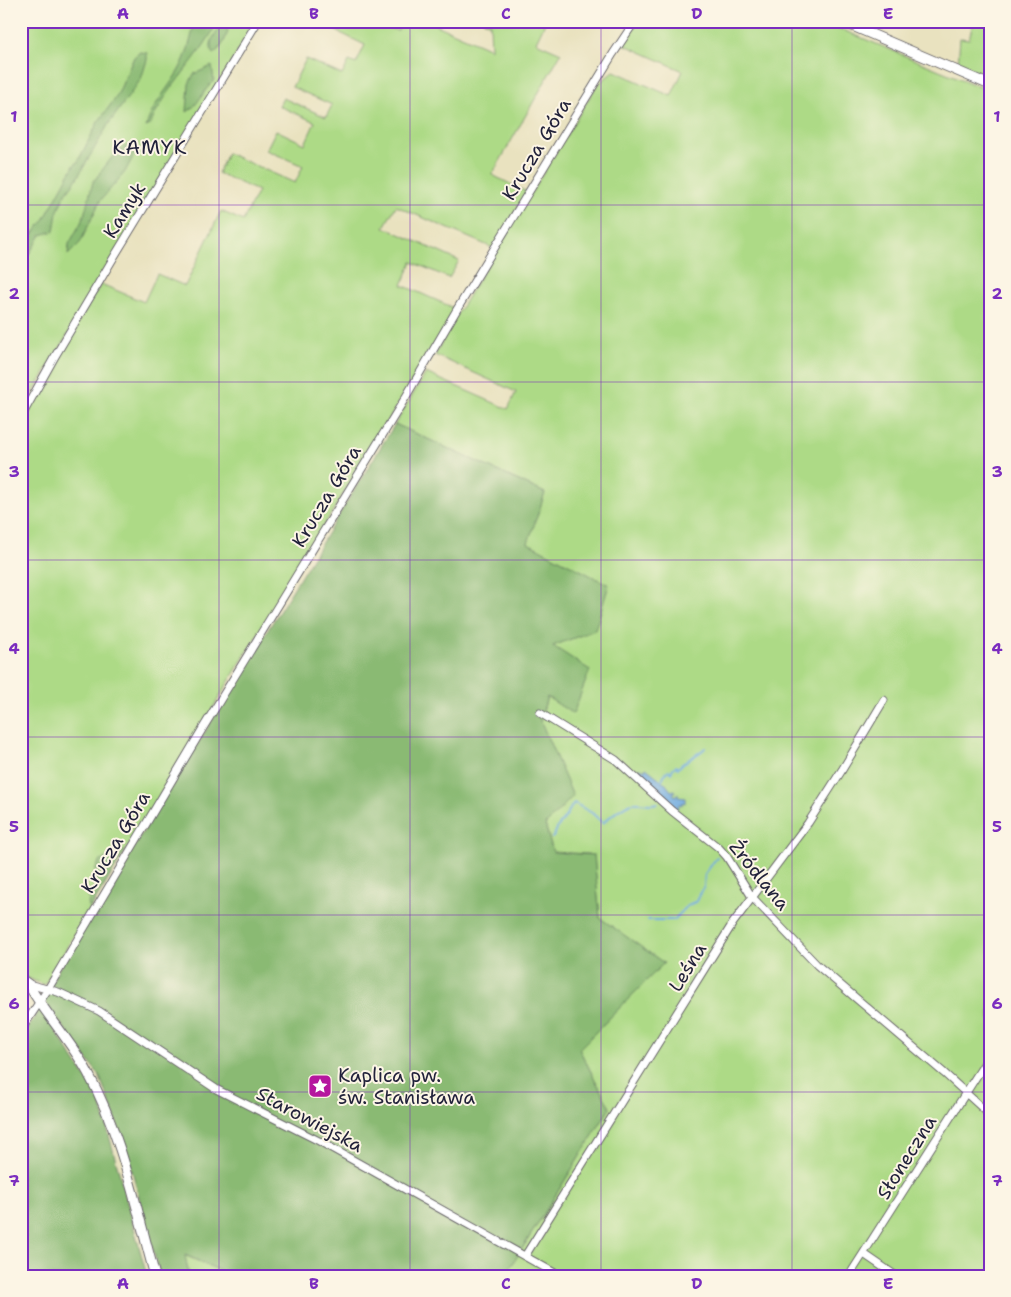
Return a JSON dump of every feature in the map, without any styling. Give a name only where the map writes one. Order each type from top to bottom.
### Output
[{"type":"street","name":"Kamyk","points":[[21,417],[114,257],[258,21]]},
{"type":"street","name":"Krucza Góra","points":[[21,1030],[48,989],[203,728],[404,400],[456,311],[635,21]]},
{"type":"street","points":[[842,21],[990,85]]},
{"type":"street","name":"Leśna","points":[[525,1256],[733,923],[808,823],[884,700]]},
{"type":"street","name":"Źródlana","points":[[540,713],[616,760],[672,811],[718,848],[727,857],[752,897],[817,965],[966,1092],[990,1115]]},
{"type":"street","name":"Starowiejska","points":[[24,982],[79,1001],[100,1012],[216,1089],[312,1137],[560,1276]]},
{"type":"street","points":[[24,982],[66,1037],[87,1071],[106,1110],[134,1194],[155,1276]]},
{"type":"street","name":"Słoneczna","points":[[850,1276],[990,1055]]},
{"type":"street","points":[[864,1254],[896,1276]]},
{"type":"green space","points":[[21,21],[256,21],[21,413]]},
{"type":"green space","points":[[195,21],[218,21],[211,35],[165,98],[150,125],[146,127],[156,104],[182,64]]},
{"type":"green space","points":[[331,21],[373,21],[397,31],[404,21],[427,21],[491,49],[490,24],[483,21],[546,21],[536,42],[561,53],[492,175],[527,192],[493,248],[396,206],[384,227],[459,261],[449,278],[412,262],[402,285],[456,309],[44,985],[21,975],[21,423],[101,284],[144,302],[157,274],[185,286],[221,211],[243,221],[258,191],[218,173],[227,153],[295,183],[303,166],[266,150],[276,130],[305,144],[315,122],[279,106],[283,98],[326,117],[332,105],[292,87],[306,59],[342,75],[349,61],[356,64],[365,45],[328,27]]},
{"type":"green space","points":[[638,21],[821,21],[990,91],[990,1276],[505,1276],[610,1108],[579,1049],[663,963],[600,918],[594,859],[589,854],[553,852],[545,824],[572,796],[540,720],[547,697],[573,713],[553,646],[609,585],[527,543],[545,493],[395,424],[426,373],[508,409],[516,392],[435,355],[458,313],[597,85],[614,71],[671,96],[683,71],[623,44]]},
{"type":"green space","points":[[965,21],[990,21],[990,78],[958,65],[960,38],[969,39],[973,23]]},
{"type":"green space","points":[[224,26],[228,31],[226,38],[221,47],[213,54],[211,42],[218,31]]},
{"type":"green space","points":[[140,52],[147,53],[147,60],[141,79],[108,125],[76,180],[64,196],[57,213],[54,231],[41,235],[21,267],[21,249],[44,220],[98,122],[117,96],[134,57]]},
{"type":"green space","points":[[212,66],[214,81],[187,112],[189,84],[194,74]]},
{"type":"green space","points":[[137,143],[133,157],[125,172],[100,201],[80,243],[68,255],[69,244],[83,219],[93,182],[113,156],[124,147]]},
{"type":"green space","points":[[395,424],[545,493],[528,543],[609,585],[595,630],[553,646],[590,670],[573,714],[547,697],[540,720],[573,796],[545,825],[553,852],[594,855],[600,918],[664,963],[579,1049],[610,1108],[505,1276],[232,1276],[185,1255],[189,1276],[160,1276],[131,1167],[99,1075],[44,1001],[55,975]]},
{"type":"green space","points":[[121,849],[125,852],[91,907],[88,906],[89,895],[97,883],[95,871],[99,862]]},
{"type":"green space","points":[[40,1007],[99,1098],[147,1276],[21,1276],[21,1040]]},
{"type":"green space","points":[[184,1255],[232,1276],[189,1276]]},
{"type":"water","points":[[639,768],[645,770],[646,768],[660,779],[661,782],[665,783],[671,791],[674,790],[675,796],[678,794],[678,797],[685,798],[685,803],[682,802],[682,805],[679,804],[678,808],[673,808],[660,796],[659,789],[647,780]]},
{"type":"waterway","points":[[661,782],[665,773],[669,770],[671,773],[673,768],[676,766],[678,768],[705,748]]},
{"type":"waterway","points":[[552,838],[574,803],[592,813],[603,823],[626,805],[658,803]]},
{"type":"waterway","points":[[648,920],[674,920],[688,905],[697,901],[704,886],[705,874],[717,857]]},
{"type":"place","name":"Kaplica pw. św. Stanisława","points":[[320,1086]]},
{"type":"district","name":"KAMYK","points":[[150,147]]}]
